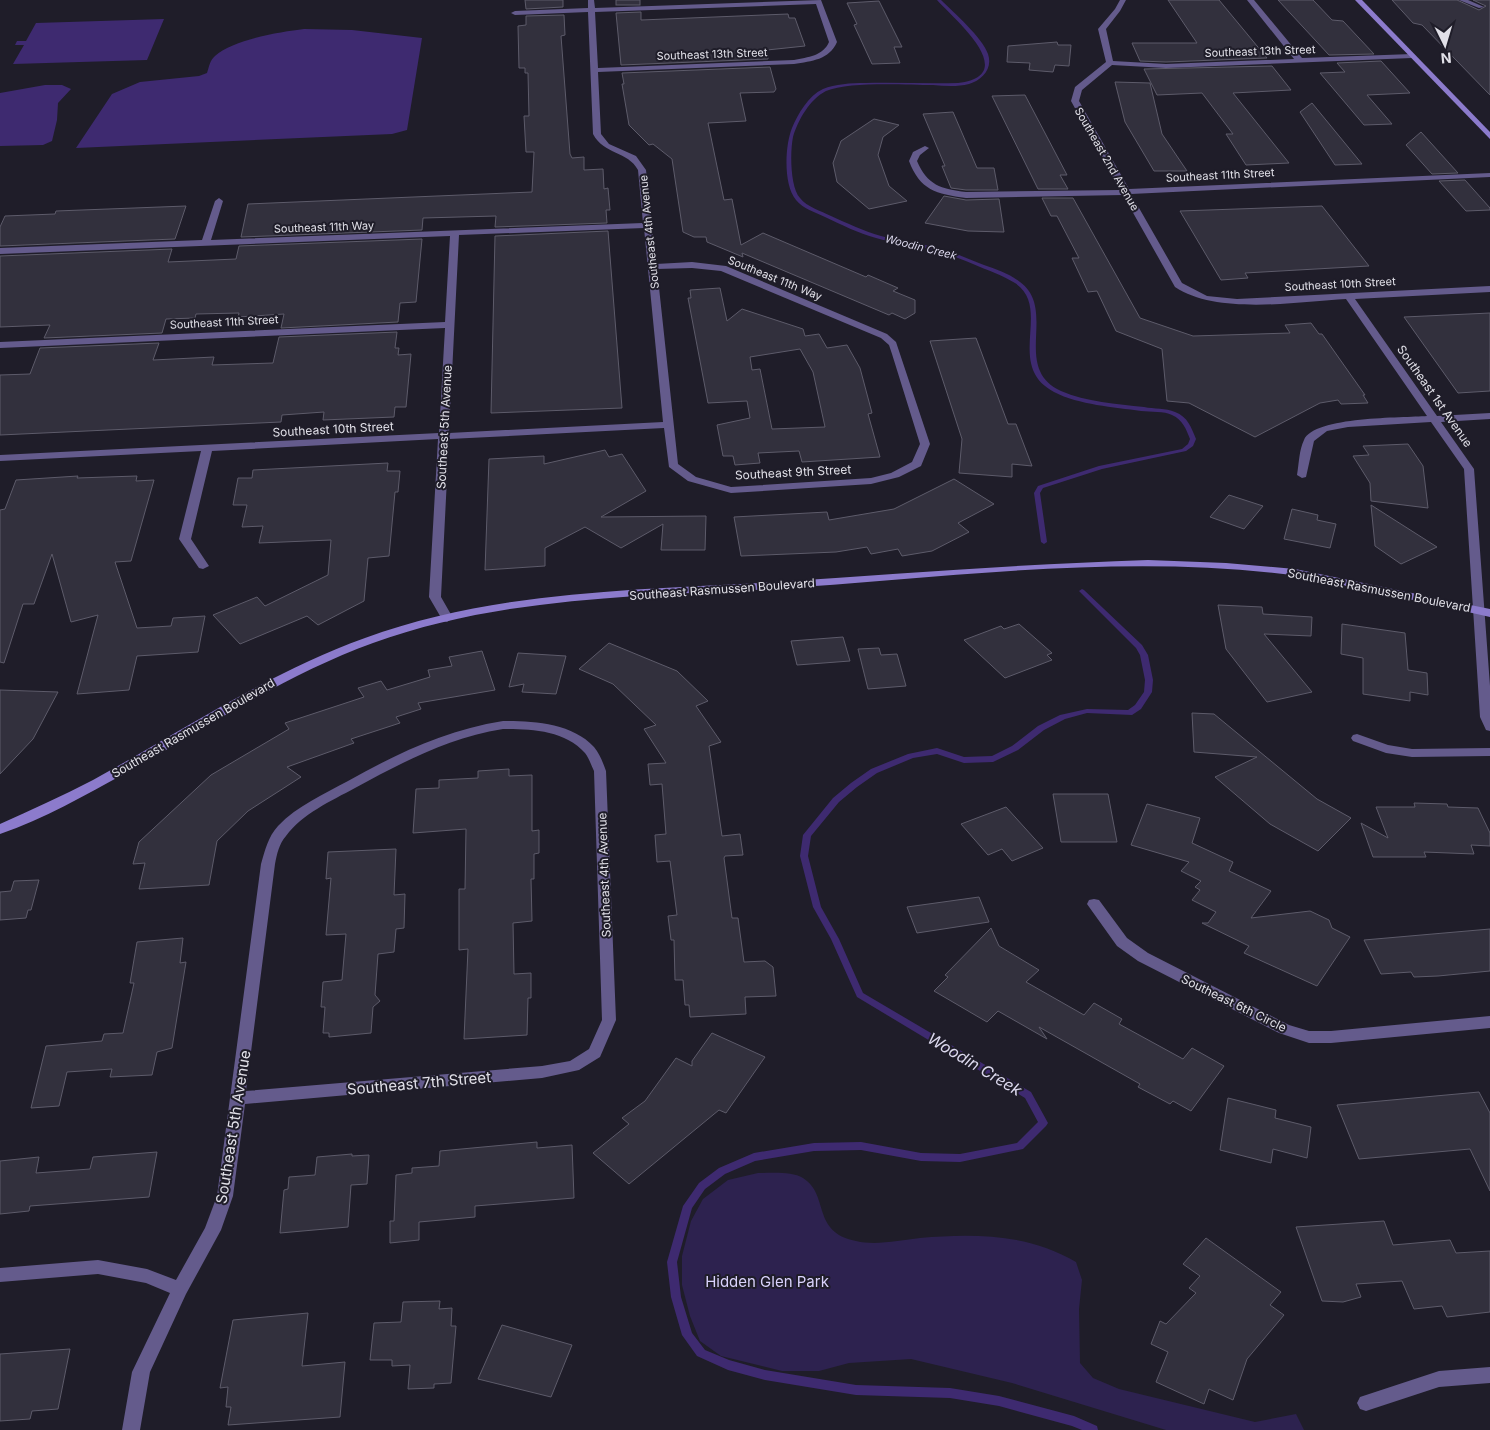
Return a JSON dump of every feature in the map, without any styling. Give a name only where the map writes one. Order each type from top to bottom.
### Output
[{"type":"street","name":"Southeast 4th Avenue","points":[[591,0],[599,141],[609,149],[631,156],[639,162],[653,267],[673,465],[692,479]]},
{"type":"street","points":[[1110,63],[1102,30],[1118,10],[1122,0]]},
{"type":"street","points":[[1250,0],[1300,61]]},
{"type":"street","points":[[1358,0],[1490,137]]},
{"type":"street","points":[[1462,0],[1481,7]]},
{"type":"street","points":[[515,13],[818,1]]},
{"type":"street","name":"Southeast 13th Street","points":[[595,70],[794,62],[816,58],[829,51],[833,42],[818,1]]},
{"type":"street","name":"Southeast 13th Street","points":[[1110,63],[1166,66],[1412,56]]},
{"type":"street","name":"Southeast 2nd Avenue","points":[[1110,63],[1078,89],[1075,101],[1114,175],[1126,192],[1178,284],[1191,295]]},
{"type":"street","name":"Southeast 11th Street","points":[[925,148],[916,154],[913,161],[919,176],[937,189],[950,193],[990,196],[1126,192],[1490,175]]},
{"type":"street","points":[[206,242],[219,201]]},
{"type":"street","name":"Southeast 11th Way","points":[[0,251],[648,225]]},
{"type":"street","name":"Southeast 5th Avenue","points":[[447,618],[436,597],[455,233]]},
{"type":"street","name":"Southeast 11th Way","points":[[653,267],[692,265],[724,268],[884,336]]},
{"type":"street","name":"Southeast 10th Street","points":[[1191,295],[1213,300],[1237,302],[1490,289]]},
{"type":"street","name":"Southeast 1st Avenue","points":[[1349,297],[1469,468],[1476,551],[1484,611]]},
{"type":"street","name":"Southeast 11th Street","points":[[0,345],[450,325]]},
{"type":"street","name":"Southeast 9th Street","points":[[692,479],[731,490],[871,481],[895,474],[917,464],[925,444],[898,354],[893,344],[884,336]]},
{"type":"street","points":[[1302,474],[1309,440],[1324,429],[1348,424],[1490,416]]},
{"type":"street","name":"Southeast 10th Street","points":[[0,458],[668,425]]},
{"type":"street","points":[[202,566],[185,539],[206,448]]},
{"type":"street","name":"Southeast Rasmussen Boulevard","points":[[0,829],[91,787],[241,698],[294,671],[372,639],[447,618],[503,607],[633,594],[1148,563],[1226,566],[1295,572],[1484,611]]},
{"type":"street","points":[[1484,611],[1486,717],[1490,727]]},
{"type":"street","name":"Southeast 4th Avenue","points":[[276,838],[298,816],[327,797],[384,766],[434,743],[481,727],[516,723],[542,726],[574,737],[591,752],[600,771],[609,1020],[594,1053]]},
{"type":"street","points":[[1357,738],[1386,749],[1412,753],[1490,752]]},
{"type":"street","name":"Southeast 5th Avenue","points":[[131,1430],[141,1372],[180,1289],[213,1230],[225,1196],[268,864],[276,838]]},
{"type":"street","name":"Southeast 6th Circle","points":[[1094,904],[1122,942],[1143,957],[1284,1029],[1309,1037],[1331,1037],[1490,1022]]},
{"type":"street","name":"Southeast 7th Street","points":[[239,1098],[542,1072],[574,1066],[594,1053]]},
{"type":"street","points":[[0,1275],[98,1267],[147,1276],[180,1289]]},
{"type":"street","points":[[1366,1403],[1438,1379],[1490,1375]]},
{"type":"green space","name":"Hidden Glen Park","points":[[758,1173],[787,1173],[803,1178],[811,1185],[827,1222],[833,1230],[842,1236],[856,1241],[880,1243],[940,1236],[981,1236],[1020,1241],[1058,1253],[1076,1262],[1082,1280],[1079,1309],[1080,1363],[1093,1378],[1119,1389],[1255,1422],[1296,1414],[1304,1430],[1166,1430],[1012,1383],[911,1359],[849,1363],[819,1371],[782,1371],[721,1356],[700,1341],[690,1316],[682,1285],[682,1256],[691,1221],[703,1199],[728,1180]]},
{"type":"shaded area","points":[[164,19],[147,60],[13,64],[24,45],[15,45],[17,41],[26,41],[36,23]]},
{"type":"shaded area","points":[[304,29],[352,30],[422,38],[407,130],[392,134],[76,148],[112,94],[140,82],[199,76],[207,73],[215,56],[234,45],[258,37]]},
{"type":"shaded area","points":[[45,85],[62,85],[71,89],[58,103],[57,120],[52,141],[43,145],[0,146],[0,93]]},
{"type":"building","points":[[525,0],[563,0],[563,7],[526,9]]},
{"type":"building","points":[[616,0],[640,0],[640,5],[616,5]]},
{"type":"building","points":[[1168,0],[1219,0],[1267,58],[1166,62],[1140,61],[1132,43],[1197,43]]},
{"type":"building","points":[[1278,0],[1313,0],[1332,20],[1343,21],[1374,54],[1329,55]]},
{"type":"building","points":[[1392,0],[1457,0],[1479,10],[1486,6],[1473,0],[1490,0],[1490,95],[1422,25],[1413,23]]},
{"type":"building","points":[[879,1],[902,47],[894,47],[900,63],[872,64],[854,25],[857,24],[847,3]]},
{"type":"building","points":[[641,12],[641,20],[788,14],[789,18],[795,18],[805,46],[767,50],[768,59],[621,65],[616,13]]},
{"type":"building","points":[[564,15],[565,35],[561,36],[570,154],[572,158],[584,157],[584,170],[603,169],[604,189],[608,188],[610,210],[606,210],[607,223],[495,227],[496,216],[423,218],[422,230],[241,237],[248,204],[532,192],[534,152],[526,152],[524,116],[529,116],[528,73],[525,73],[525,68],[519,68],[518,26],[526,25],[526,16]]},
{"type":"building","points":[[1057,42],[1058,45],[1071,45],[1069,66],[1055,65],[1053,72],[1029,70],[1030,63],[1007,62],[1008,46]]},
{"type":"building","points":[[1381,61],[1410,93],[1367,95],[1392,124],[1364,125],[1320,73],[1345,72],[1337,63]]},
{"type":"building","points":[[1272,66],[1291,90],[1233,93],[1289,163],[1246,165],[1226,134],[1233,134],[1202,93],[1157,95],[1144,69]]},
{"type":"building","points":[[770,67],[776,89],[774,92],[740,93],[746,121],[708,123],[724,200],[732,199],[741,245],[763,233],[866,277],[868,275],[898,288],[893,291],[915,300],[915,313],[905,319],[892,313],[889,315],[742,253],[743,257],[707,242],[706,237],[694,237],[683,232],[672,159],[653,144],[649,145],[629,125],[622,73]]},
{"type":"building","points":[[1115,82],[1150,83],[1162,134],[1187,171],[1154,171],[1125,122]]},
{"type":"building","points":[[1025,95],[1067,175],[1060,175],[1068,189],[1038,189],[992,96]]},
{"type":"building","points":[[1312,103],[1362,164],[1335,165],[1300,112]]},
{"type":"building","points":[[953,112],[977,168],[994,168],[998,190],[951,188],[942,166],[945,166],[923,114]]},
{"type":"building","points":[[874,119],[899,125],[883,137],[878,155],[889,186],[907,201],[869,209],[837,182],[833,163],[841,141]]},
{"type":"building","points":[[1421,132],[1458,173],[1432,174],[1406,145]]},
{"type":"building","points":[[1465,180],[1490,210],[1466,211],[1439,181]]},
{"type":"building","points":[[944,196],[966,200],[999,199],[1004,232],[968,231],[925,223]]},
{"type":"building","points":[[1042,198],[1073,198],[1140,318],[1193,336],[1290,333],[1285,325],[1311,323],[1319,334],[1322,334],[1365,395],[1363,395],[1368,403],[1341,404],[1338,400],[1320,403],[1255,437],[1189,403],[1167,401],[1162,349],[1116,331],[1097,291],[1088,292],[1072,258],[1079,258],[1057,216],[1051,216]]},
{"type":"building","points":[[186,206],[175,239],[0,246],[0,227],[5,216],[55,214],[56,211]]},
{"type":"building","points":[[1322,206],[1369,266],[1245,273],[1248,278],[1221,280],[1180,211]]},
{"type":"building","points":[[608,231],[622,408],[491,413],[495,236]]},
{"type":"building","points":[[422,239],[416,302],[400,303],[398,322],[281,328],[284,314],[238,317],[239,313],[196,314],[195,318],[166,319],[162,333],[44,338],[50,325],[0,327],[0,256],[172,249],[168,262],[236,259],[239,246]]},
{"type":"building","points":[[720,288],[727,321],[742,309],[803,329],[805,336],[819,334],[827,348],[847,345],[860,368],[872,413],[868,414],[880,457],[802,462],[799,451],[758,453],[760,463],[735,465],[733,456],[723,456],[717,425],[750,418],[747,401],[708,403],[688,298],[691,298],[690,290]],"holes":[[[800,349],[813,372],[825,427],[772,429],[760,369],[752,370],[750,357]]]},
{"type":"building","points":[[1490,313],[1490,391],[1458,393],[1404,317]]},
{"type":"building","points":[[397,332],[395,348],[399,348],[398,355],[411,354],[406,407],[395,407],[394,417],[323,420],[324,412],[282,415],[281,422],[0,435],[0,375],[30,374],[40,348],[159,343],[153,360],[214,357],[212,365],[273,363],[279,337]]},
{"type":"building","points":[[976,338],[1008,424],[1016,424],[1032,466],[1012,464],[1012,477],[959,473],[962,439],[930,341]]},
{"type":"building","points":[[1408,444],[1423,466],[1428,508],[1371,501],[1370,483],[1353,456],[1369,455],[1363,446]]},
{"type":"building","points":[[605,450],[609,457],[622,454],[646,491],[601,517],[706,516],[705,550],[661,550],[663,524],[621,548],[585,527],[545,548],[545,566],[485,570],[489,459],[544,456],[544,464]]},
{"type":"building","points":[[388,463],[387,471],[400,471],[398,492],[395,492],[389,556],[368,558],[364,601],[318,625],[307,616],[240,644],[213,615],[257,597],[265,606],[328,575],[331,540],[259,543],[263,526],[242,527],[247,505],[233,505],[238,478],[252,478],[253,470]]},
{"type":"building","points":[[78,476],[77,478],[137,476],[136,481],[154,480],[131,561],[115,562],[137,628],[171,626],[173,618],[205,616],[198,652],[137,656],[129,690],[77,694],[98,615],[71,622],[52,554],[34,604],[23,604],[4,663],[0,662],[0,510],[5,509],[16,480]]},
{"type":"building","points":[[954,479],[994,504],[958,523],[969,532],[932,551],[902,556],[898,549],[871,554],[867,547],[836,552],[741,556],[734,517],[827,512],[829,520],[894,509]]},
{"type":"building","points":[[1229,495],[1263,506],[1244,529],[1210,517]]},
{"type":"building","points":[[1371,505],[1437,547],[1401,564],[1375,546]]},
{"type":"building","points":[[1292,509],[1318,515],[1317,520],[1336,524],[1330,548],[1284,539]]},
{"type":"building","points":[[1218,605],[1262,607],[1263,614],[1312,617],[1311,636],[1264,634],[1312,692],[1267,702],[1226,649]]},
{"type":"building","points":[[1019,624],[1052,653],[1047,655],[1052,660],[1005,678],[964,640],[1001,626],[1004,629]]},
{"type":"building","points":[[1342,624],[1405,633],[1408,670],[1427,673],[1428,695],[1410,692],[1410,701],[1363,694],[1363,658],[1341,654]]},
{"type":"building","points":[[843,637],[850,661],[797,665],[791,641]]},
{"type":"building","points":[[609,643],[677,671],[708,701],[696,706],[721,742],[709,746],[722,836],[740,834],[743,855],[725,856],[724,858],[732,918],[738,918],[744,962],[765,961],[773,967],[776,996],[745,997],[746,1014],[690,1017],[689,1005],[685,1005],[683,980],[675,980],[674,940],[671,940],[668,916],[677,915],[670,861],[657,862],[655,835],[666,834],[662,784],[650,785],[648,764],[666,763],[644,729],[656,725],[613,684],[579,669]]},
{"type":"building","points":[[879,648],[881,655],[897,654],[906,686],[868,689],[858,649]]},
{"type":"building","points":[[482,651],[495,690],[418,703],[421,709],[396,717],[400,723],[351,739],[354,743],[287,767],[301,777],[248,811],[217,841],[209,885],[139,889],[145,863],[133,864],[139,842],[211,775],[289,729],[285,723],[364,697],[358,688],[381,681],[387,690],[430,677],[428,670],[452,666],[449,657]]},
{"type":"building","points":[[518,653],[566,656],[556,694],[522,692],[524,684],[509,687]]},
{"type":"building","points":[[0,690],[58,692],[33,739],[0,774]]},
{"type":"building","points":[[1192,713],[1214,714],[1317,799],[1351,818],[1318,851],[1270,824],[1215,777],[1257,757],[1194,752]]},
{"type":"building","points":[[509,769],[509,776],[532,775],[532,831],[539,830],[539,853],[534,854],[534,879],[531,879],[532,921],[513,923],[514,974],[531,973],[531,998],[528,998],[527,1035],[464,1039],[468,949],[459,950],[459,889],[465,889],[466,829],[413,833],[416,789],[439,788],[439,780],[478,778],[478,771]]},
{"type":"building","points":[[1053,794],[1108,794],[1117,842],[1061,842]]},
{"type":"building","points":[[1414,803],[1447,804],[1448,807],[1478,808],[1490,833],[1490,846],[1471,845],[1474,854],[1424,852],[1426,857],[1373,857],[1361,823],[1388,838],[1376,807],[1415,807]]},
{"type":"building","points":[[1147,804],[1200,818],[1192,843],[1233,862],[1229,871],[1271,891],[1251,918],[1310,911],[1329,920],[1332,928],[1350,937],[1317,986],[1244,953],[1249,946],[1202,923],[1208,923],[1216,912],[1192,900],[1200,890],[1195,887],[1201,881],[1181,871],[1189,862],[1131,845]]},
{"type":"building","points":[[1006,807],[1043,848],[1012,861],[1002,849],[988,855],[961,824]]},
{"type":"building","points":[[396,849],[394,895],[405,894],[404,928],[396,929],[394,952],[378,954],[375,995],[380,1001],[373,1007],[371,1033],[329,1037],[329,1033],[323,1033],[325,1007],[321,1007],[323,982],[342,980],[346,934],[326,935],[331,878],[326,879],[328,852]]},
{"type":"building","points":[[39,880],[31,910],[28,910],[26,918],[0,920],[0,892],[11,891],[14,881]]},
{"type":"building","points":[[979,897],[989,922],[917,933],[907,907]]},
{"type":"building","points":[[991,928],[999,946],[1039,970],[1026,982],[1084,1015],[1094,1003],[1122,1019],[1119,1024],[1183,1059],[1192,1048],[1224,1066],[1191,1111],[1173,1101],[1170,1104],[1138,1087],[1140,1084],[1039,1027],[1047,1039],[998,1011],[987,1022],[934,991],[948,977],[945,975]]},
{"type":"building","points":[[1490,929],[1490,971],[1438,976],[1414,977],[1411,972],[1381,974],[1364,940]]},
{"type":"building","points":[[183,938],[180,963],[186,962],[172,1048],[157,1052],[152,1075],[110,1077],[112,1069],[67,1072],[59,1106],[31,1108],[46,1046],[102,1041],[104,1034],[123,1033],[134,983],[130,983],[137,942]]},
{"type":"building","points":[[712,1033],[765,1057],[726,1113],[719,1110],[629,1184],[593,1153],[629,1124],[622,1118],[645,1101],[676,1058],[692,1066],[692,1061]]},
{"type":"building","points":[[1479,1092],[1490,1113],[1490,1191],[1470,1149],[1359,1159],[1337,1105]]},
{"type":"building","points":[[1228,1098],[1276,1110],[1275,1118],[1311,1127],[1307,1158],[1273,1149],[1271,1163],[1220,1150]]},
{"type":"building","points":[[537,1142],[537,1148],[572,1145],[574,1198],[475,1206],[475,1217],[419,1222],[419,1240],[390,1243],[390,1221],[394,1221],[396,1175],[412,1173],[412,1168],[439,1166],[440,1151]]},
{"type":"building","points":[[157,1152],[149,1197],[30,1206],[29,1211],[0,1214],[0,1161],[39,1157],[36,1173],[90,1169],[93,1157]]},
{"type":"building","points":[[352,1154],[352,1156],[369,1155],[367,1184],[351,1185],[348,1227],[280,1233],[284,1190],[288,1189],[289,1177],[315,1175],[317,1157]]},
{"type":"building","points":[[1384,1221],[1393,1245],[1450,1240],[1456,1253],[1490,1251],[1490,1312],[1447,1317],[1442,1306],[1414,1309],[1402,1281],[1356,1284],[1361,1297],[1343,1302],[1322,1301],[1296,1227]]},
{"type":"building","points":[[1206,1238],[1281,1292],[1270,1305],[1284,1315],[1247,1359],[1233,1400],[1209,1389],[1204,1404],[1156,1382],[1168,1352],[1151,1344],[1160,1321],[1166,1324],[1196,1293],[1189,1288],[1200,1276],[1183,1264]]},
{"type":"building","points":[[440,1301],[439,1309],[452,1308],[451,1326],[456,1326],[451,1383],[434,1384],[434,1388],[408,1389],[410,1365],[392,1366],[392,1360],[370,1360],[374,1323],[401,1322],[403,1302]]},
{"type":"building","points":[[308,1313],[302,1366],[345,1362],[340,1417],[228,1425],[231,1407],[226,1407],[228,1387],[220,1388],[233,1320]]},
{"type":"building","points":[[502,1325],[572,1345],[551,1397],[478,1379]]},
{"type":"building","points":[[70,1349],[58,1409],[32,1411],[30,1419],[0,1421],[0,1354]]},
{"type":"waterway","name":"Woodin Creek","points":[[939,0],[984,50],[987,63],[984,73],[975,80],[958,84],[860,84],[834,87],[819,93],[797,121],[792,134],[789,156],[790,175],[796,197],[813,210],[862,232],[878,237],[945,251],[1004,275],[1020,284],[1029,294],[1033,306],[1033,362],[1038,375],[1048,386],[1059,392],[1090,401],[1173,413],[1186,422],[1193,439],[1191,445],[1184,450],[1101,467],[1040,487],[1037,493],[1044,542]]},
{"type":"waterway","name":"Woodin Creek","points":[[1082,591],[1139,647],[1144,655],[1149,680],[1148,692],[1138,707],[1129,713],[1087,711],[1063,717],[1041,728],[1015,748],[993,759],[964,760],[937,751],[911,756],[874,771],[836,800],[807,835],[804,856],[817,907],[835,939],[860,995],[1028,1095],[1043,1123],[1020,1146],[960,1158],[921,1157],[861,1146],[814,1147],[754,1157],[722,1171],[702,1186],[688,1206],[672,1262],[676,1297],[687,1335],[701,1353],[728,1365],[765,1375],[856,1390],[950,1393],[999,1401],[1074,1421],[1093,1430]]}]
